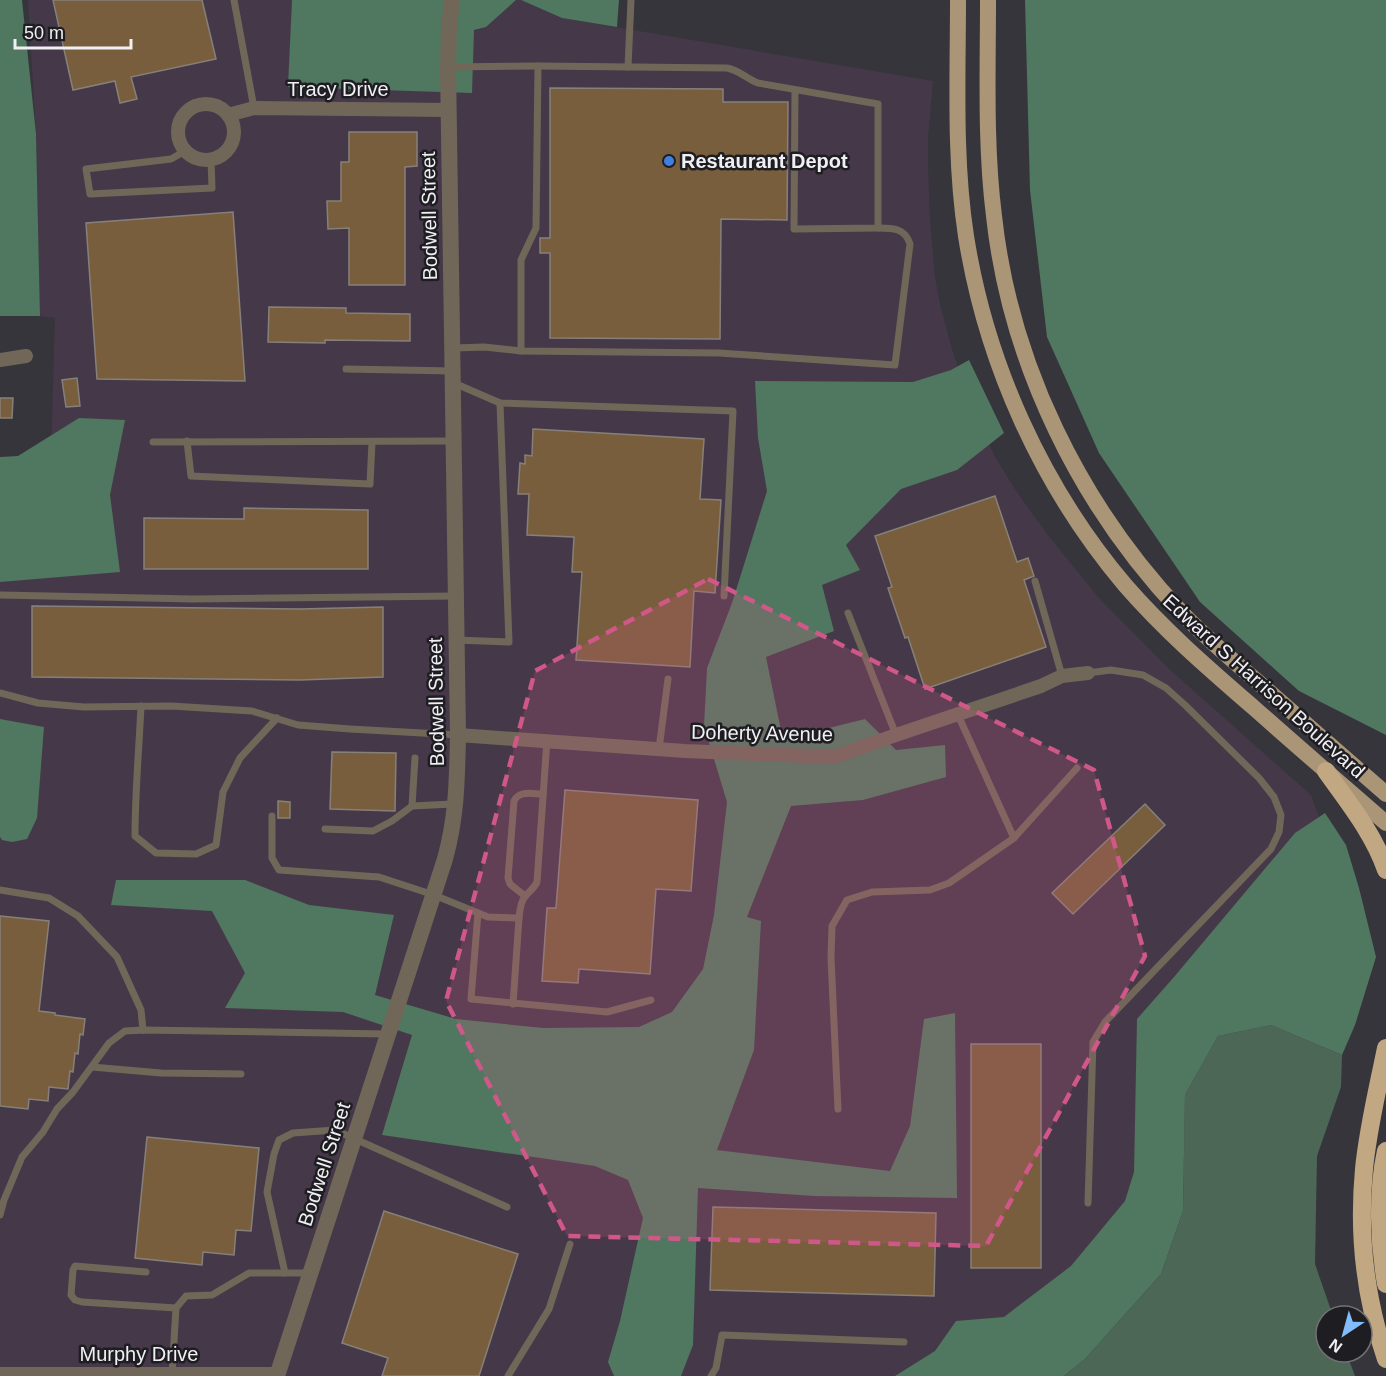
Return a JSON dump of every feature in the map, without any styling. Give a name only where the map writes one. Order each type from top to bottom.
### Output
[{"type":"highway","points":[[1326,771],[1359,818],[1386,870]]},
{"type":"highway","points":[[1386,1047],[1364,1167],[1362,1210],[1362,1235],[1370,1298],[1386,1359]]},
{"type":"highway","points":[[1386,1151],[1381,1217],[1386,1284]]},
{"type":"main road","name":"Edward S Harrison Boulevard","points":[[958,0],[958,136],[966,235],[977,289],[992,341],[1011,396],[1046,470],[1075,518],[1125,585],[1183,646],[1386,823]]},
{"type":"main road","name":"Edward S Harrison Boulevard","points":[[988,0],[989,162],[994,218],[1003,273],[1016,326],[1034,380],[1069,456],[1128,549],[1183,613],[1222,651],[1386,794]]},
{"type":"street","name":"Bodwell Street","points":[[278,1375],[434,895],[450,840],[456,804],[458,735],[448,110],[449,28],[452,0]]},
{"type":"street","points":[[204,104],[213,104],[222,108],[233,123],[234,133],[228,150],[220,156],[202,160],[185,151],[180,143],[178,125],[188,110],[196,105],[204,104]]},
{"type":"street","name":"Tracy Drive","points":[[228,115],[254,108],[448,110]]},
{"type":"street","points":[[0,360],[26,356]]},
{"type":"street","name":"Doherty Avenue","points":[[458,735],[659,749],[834,757],[1041,686],[1062,676],[1088,672]]},
{"type":"street","name":"Murphy Drive","points":[[0,1374],[278,1375]]},
{"type":"lane","points":[[234,0],[254,108]]},
{"type":"lane","points":[[628,67],[631,0]]},
{"type":"lane","points":[[521,351],[521,260],[536,228],[538,66]]},
{"type":"lane","points":[[448,67],[732,69],[758,83],[878,104],[878,228]]},
{"type":"lane","points":[[452,348],[484,347],[521,351],[719,352],[895,365],[910,244],[908,238],[902,231],[894,228],[794,229],[795,90]]},
{"type":"lane","points":[[185,151],[171,159],[86,170],[90,194],[212,188],[211,159]]},
{"type":"lane","points":[[346,369],[452,377],[500,403],[733,411],[724,596]]},
{"type":"lane","points":[[456,640],[509,642],[500,403]]},
{"type":"lane","points":[[187,441],[191,476],[370,484],[372,442]]},
{"type":"lane","points":[[153,442],[453,441]]},
{"type":"lane","points":[[1035,581],[1062,676]]},
{"type":"lane","points":[[0,595],[193,599],[455,596]]},
{"type":"lane","points":[[848,613],[896,735]]},
{"type":"lane","points":[[1088,672],[1111,670],[1143,675],[1166,688],[1258,778],[1274,797],[1281,814],[1279,832],[1271,849],[1105,1022],[1093,1042],[1089,1203]]},
{"type":"lane","points":[[659,749],[668,679]]},
{"type":"lane","points":[[0,693],[38,703],[84,707],[171,706],[252,711],[298,725],[458,735]]},
{"type":"lane","points":[[141,706],[135,836],[156,853],[196,854],[216,845],[224,792],[240,758],[277,718]]},
{"type":"lane","points":[[957,715],[1014,838]]},
{"type":"lane","points":[[513,1004],[522,902],[537,882],[547,740]]},
{"type":"lane","points":[[412,806],[415,758]]},
{"type":"lane","points":[[838,1109],[831,958],[832,926],[847,900],[872,892],[930,890],[949,883],[1014,838],[1077,768]]},
{"type":"lane","points":[[525,896],[510,884],[508,879],[514,801],[516,796],[522,793],[543,794]]},
{"type":"lane","points":[[325,829],[373,831],[392,821],[412,806],[456,804]]},
{"type":"lane","points":[[272,816],[272,858],[279,870],[379,877],[434,895],[477,913],[519,918]]},
{"type":"lane","points":[[0,890],[49,898],[78,916],[117,957],[141,1010],[143,1030]]},
{"type":"lane","points":[[477,913],[471,999],[607,1011],[651,1000]]},
{"type":"lane","points":[[0,1215],[22,1157],[110,1043],[125,1031],[388,1034]]},
{"type":"lane","points":[[92,1067],[161,1073],[241,1074]]},
{"type":"lane","points":[[285,1273],[267,1192],[279,1140],[292,1133],[335,1130],[507,1207]]},
{"type":"lane","points":[[508,1376],[545,1318],[570,1244]]},
{"type":"lane","points":[[146,1272],[75,1266],[71,1295],[75,1300],[82,1302],[176,1308]]},
{"type":"lane","points":[[172,1374],[176,1308],[186,1296],[212,1295],[249,1274],[311,1273]]},
{"type":"lane","points":[[711,1376],[716,1368],[722,1335],[904,1342]]},
{"type":"highlighted area","points":[[708,579],[1094,770],[1145,956],[986,1246],[567,1236],[446,1001],[535,671]]},
{"type":"shaded area","points":[[28,0],[292,0],[289,87],[486,27],[516,0],[521,0],[562,18],[933,81],[928,165],[935,277],[953,353],[971,405],[994,455],[1047,534],[1098,597],[1169,669],[1311,795],[1361,934],[1343,1031],[983,1376],[0,1376],[0,560],[48,560],[55,318],[40,316],[36,134]]},
{"type":"green space","points":[[0,0],[22,0],[36,134],[40,316],[0,316]]},
{"type":"green space","points":[[292,0],[516,0],[486,27],[474,30],[472,93],[288,87]]},
{"type":"green space","points":[[521,0],[619,0],[617,27],[562,18]]},
{"type":"green space","points":[[1025,0],[1386,0],[1386,735],[1299,691],[1200,602],[1099,453],[1047,337],[1030,190]]},
{"type":"green space","points":[[969,360],[1004,433],[957,470],[901,489],[846,545],[860,570],[822,585],[834,631],[766,657],[782,735],[817,731],[865,719],[896,750],[945,745],[946,777],[863,800],[791,806],[747,917],[761,921],[754,1050],[717,1150],[890,1171],[910,1126],[924,1019],[955,1013],[957,1198],[814,1196],[698,1188],[693,1345],[681,1376],[614,1376],[608,1362],[620,1321],[643,1218],[628,1180],[595,1166],[382,1135],[412,1035],[343,1012],[225,1008],[245,973],[212,911],[111,905],[116,880],[245,880],[309,905],[394,915],[375,995],[456,1019],[543,1028],[639,1027],[672,1012],[703,969],[714,915],[727,802],[704,726],[707,668],[732,603],[767,491],[758,438],[755,381],[913,382],[951,370]]},
{"type":"green space","points":[[79,418],[125,420],[110,495],[120,572],[0,582],[0,457],[18,456]]},
{"type":"green space","points":[[0,719],[44,727],[37,818],[27,839],[12,842],[2,840],[0,837]]},
{"type":"green space","points":[[1325,813],[1346,845],[1376,957],[1355,1025],[1342,1055],[1271,1025],[1218,1036],[1185,1095],[1183,1211],[1161,1274],[1085,1359],[1064,1376],[895,1376],[935,1351],[956,1321],[1004,1317],[1071,1266],[1125,1201],[1134,1172],[1137,1019],[1295,833]]},
{"type":"green space","points":[[1271,1025],[1342,1055],[1341,1087],[1317,1156],[1315,1264],[1329,1304],[1314,1304],[1314,1364],[1350,1364],[1355,1376],[1064,1376],[1085,1359],[1161,1274],[1183,1211],[1185,1095],[1218,1036]]},
{"type":"building","points":[[53,0],[202,0],[216,59],[131,77],[137,99],[120,103],[115,81],[73,90]]},
{"type":"building","name":"Restaurant Depot","points":[[550,88],[723,89],[723,102],[788,102],[787,220],[721,219],[720,339],[550,338],[550,253],[540,253],[540,238],[550,238]]},
{"type":"building","points":[[349,132],[417,132],[417,166],[405,167],[405,285],[349,285],[349,228],[328,229],[327,201],[341,201],[341,162],[349,162]]},
{"type":"building","points":[[233,212],[245,381],[97,379],[86,223]]},
{"type":"building","points":[[269,307],[346,308],[346,313],[410,314],[410,341],[268,342]]},
{"type":"building","points":[[77,378],[80,406],[66,407],[62,380]]},
{"type":"building","points":[[0,398],[13,398],[12,418],[0,418]]},
{"type":"building","points":[[533,429],[704,439],[700,499],[721,500],[715,593],[694,591],[690,667],[576,660],[582,572],[572,572],[574,537],[527,535],[529,494],[518,494],[520,463],[525,464],[525,455],[532,456]]},
{"type":"building","points":[[995,496],[1017,562],[1028,558],[1034,576],[1024,580],[1046,647],[925,689],[908,637],[905,638],[888,588],[892,587],[875,536]]},
{"type":"building","points":[[244,508],[368,510],[368,569],[144,569],[144,518],[244,519]]},
{"type":"building","points":[[32,606],[299,609],[383,607],[383,677],[300,680],[32,677]]},
{"type":"building","points":[[332,752],[396,753],[395,811],[330,809]]},
{"type":"building","points":[[565,790],[698,800],[691,891],[656,889],[650,974],[579,969],[578,983],[542,981],[547,908],[556,908]]},
{"type":"building","points":[[278,801],[290,802],[290,818],[278,818]]},
{"type":"building","points":[[1145,804],[1165,825],[1073,914],[1052,893]]},
{"type":"building","points":[[0,916],[49,921],[39,1011],[85,1019],[83,1035],[80,1034],[78,1054],[75,1053],[73,1072],[70,1071],[68,1089],[49,1087],[48,1101],[29,1099],[28,1109],[0,1106]]},
{"type":"building","points":[[971,1044],[1041,1044],[1041,1268],[971,1268]]},
{"type":"building","points":[[147,1137],[259,1148],[251,1231],[236,1230],[234,1255],[203,1252],[202,1265],[135,1258]]},
{"type":"building","points":[[713,1207],[936,1213],[934,1296],[710,1290]]},
{"type":"building","points":[[384,1211],[518,1254],[479,1376],[382,1376],[388,1358],[342,1343]]},
{"type":"place","name":"Restaurant Depot","points":[[669,161]]}]
